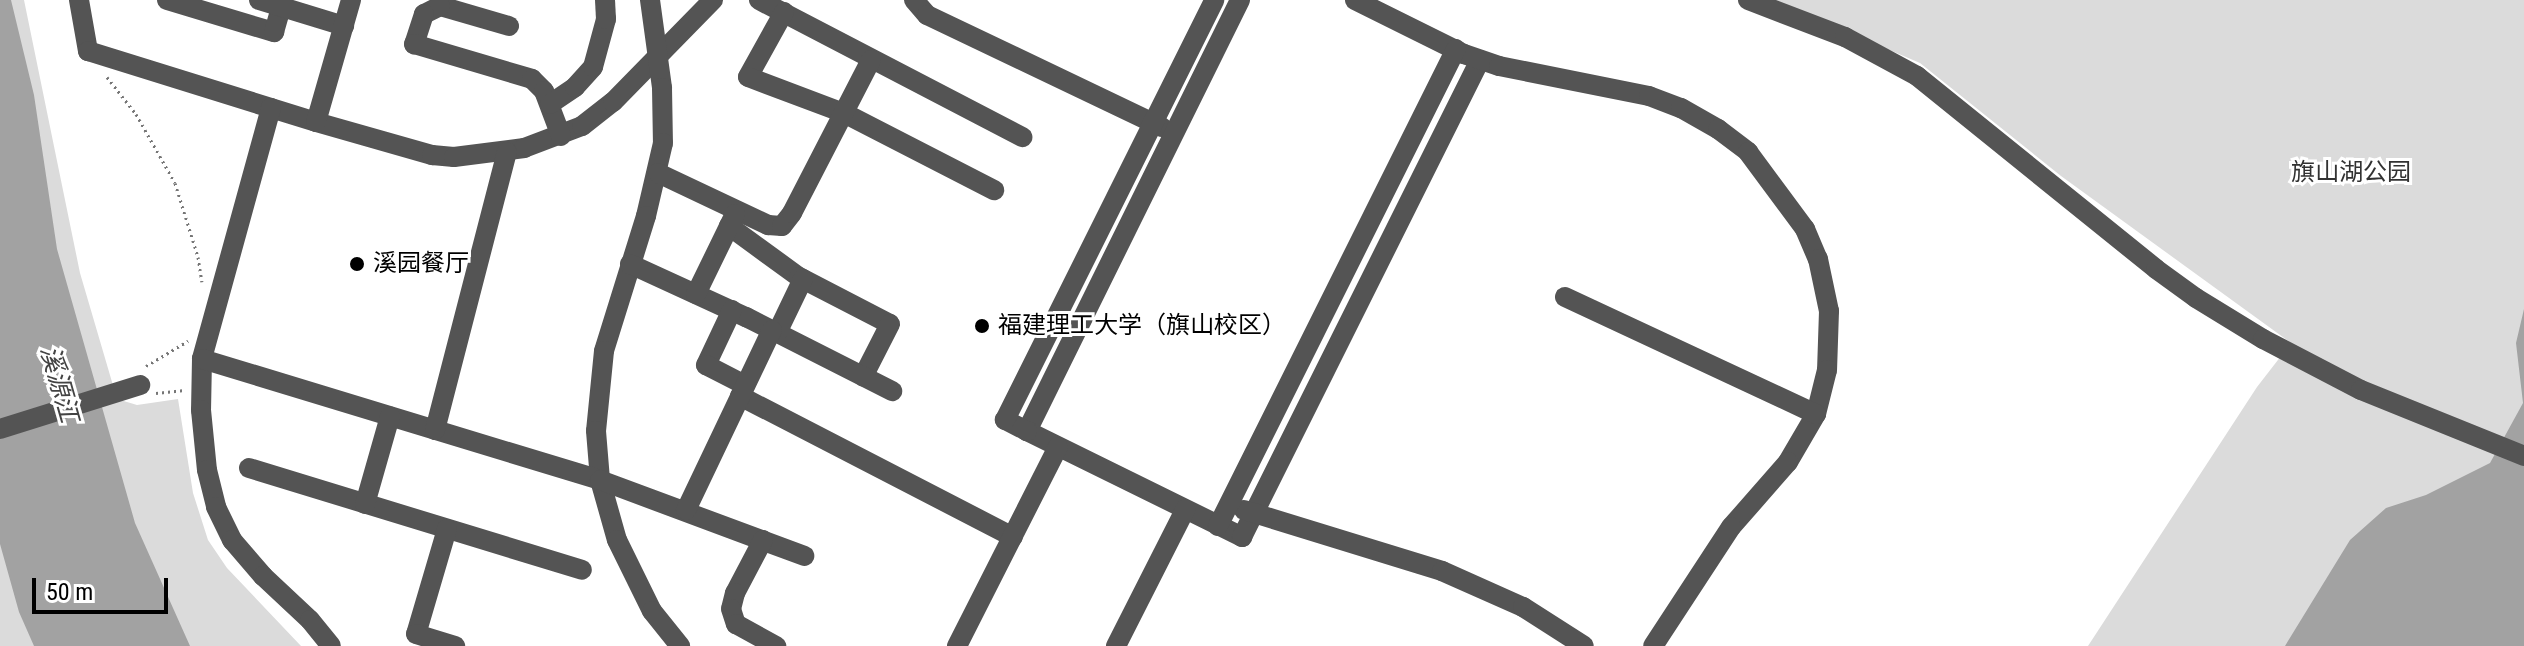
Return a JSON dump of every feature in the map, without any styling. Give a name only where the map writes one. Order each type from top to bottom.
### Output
[{"type":"street","points":[[79,0],[88,51],[432,155],[479,157],[561,136],[582,126],[613,102],[713,0]]},
{"type":"street","points":[[167,0],[274,32],[281,7]]},
{"type":"street","points":[[259,0],[344,26]]},
{"type":"street","points":[[316,122],[351,0]]},
{"type":"street","points":[[550,104],[575,87],[593,67],[606,19],[605,0]]},
{"type":"street","points":[[650,0],[664,115],[658,173],[607,338],[599,381],[596,431],[600,480],[629,568],[652,611],[680,646]]},
{"type":"street","points":[[759,0],[1022,137]]},
{"type":"street","points":[[914,0],[927,15],[1173,132]]},
{"type":"street","points":[[1214,0],[1005,420],[1242,537],[1480,60]]},
{"type":"street","points":[[1027,431],[1240,0]]},
{"type":"street","points":[[1355,0],[1384,6],[1480,60],[1540,76],[1664,101],[1700,117],[1748,152],[1805,229],[1825,285],[1830,339],[1816,414],[1788,462],[1731,527],[1653,646]]},
{"type":"street","points":[[1748,0],[1845,37],[1917,76],[2156,269],[2250,332],[2361,390],[2524,456]]},
{"type":"street","points":[[509,26],[440,6],[424,14],[414,44],[532,79],[550,104],[561,136]]},
{"type":"street","points":[[784,12],[748,77],[844,113],[994,190]]},
{"type":"street","points":[[1218,526],[1456,49]]},
{"type":"street","points":[[733,218],[775,227],[787,221],[871,60]]},
{"type":"street","points":[[271,108],[202,359],[200,388],[207,470],[222,523],[245,557],[310,620],[331,646]]},
{"type":"street","points":[[435,430],[507,152]]},
{"type":"street","points":[[658,173],[733,218],[803,279],[890,324],[863,377]]},
{"type":"street","points":[[696,294],[733,218]]},
{"type":"street","points":[[630,264],[732,310],[892,391]]},
{"type":"street","points":[[686,510],[742,391],[803,279]]},
{"type":"street","points":[[1565,297],[1816,414]]},
{"type":"street","points":[[732,310],[706,365],[742,391],[1013,537]]},
{"type":"street","points":[[202,359],[600,480],[804,556]]},
{"type":"street","points":[[0,429],[131,387]]},
{"type":"street","points":[[365,504],[390,416]]},
{"type":"street","points":[[957,646],[1058,447]]},
{"type":"street","points":[[249,468],[582,570]]},
{"type":"street","points":[[1227,505],[1442,571],[1523,607],[1584,646]]},
{"type":"street","points":[[1116,646],[1185,510]]},
{"type":"street","points":[[447,529],[416,634],[455,646]]},
{"type":"street","points":[[763,540],[735,593],[731,609],[736,624],[776,646]]},
{"type":"path","points":[[107,76],[136,114],[175,183],[198,257],[202,285]]},
{"type":"path","points":[[200,388],[142,395],[131,387],[139,370],[209,329]]},
{"type":"green space","points":[[0,0],[24,0],[80,273],[117,399],[137,405],[178,399],[193,493],[208,540],[227,568],[301,646],[0,646]]},
{"type":"green space","name":"旗山湖公园","points":[[1773,0],[2524,0],[2524,646],[2088,646],[2257,387],[2291,343],[2061,176],[1920,63]]},
{"type":"water","name":"溪源江","points":[[0,0],[11,0],[34,95],[57,249],[135,523],[190,646],[34,646],[19,612],[0,544]]},
{"type":"water","points":[[2524,309],[2524,646],[2285,646],[2350,540],[2386,508],[2426,495],[2490,463],[2523,403],[2516,343]]},
{"type":"place","name":"溪园餐厅","points":[[357,264]]},
{"type":"place","name":"福建理工大学（旗山校区）","points":[[982,326]]}]
